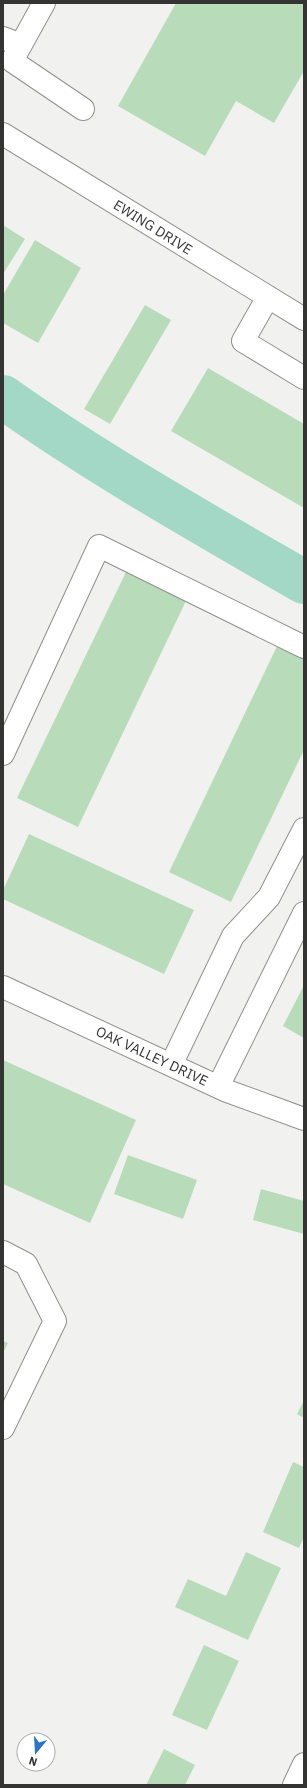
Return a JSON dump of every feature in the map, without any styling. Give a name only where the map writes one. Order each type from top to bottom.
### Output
[{"type":"street","points":[[44,3],[12,42],[12,61],[83,109]]},
{"type":"street","name":"EWING DRIVE","points":[[3,134],[304,319]]},
{"type":"street","points":[[268,297],[243,341],[304,378]]},
{"type":"street","points":[[3,754],[99,546],[304,647]]},
{"type":"street","points":[[171,1065],[233,936],[269,897],[304,829]]},
{"type":"street","points":[[218,1087],[304,913]]},
{"type":"street","name":"OAK VALLEY DRIVE","points":[[3,987],[218,1087],[304,1119]]},
{"type":"street","points":[[3,1252],[26,1264],[55,1321],[3,1428]]},
{"type":"street","points":[[294,1785],[304,1764]]},
{"type":"building","points":[[176,3],[304,3],[304,71],[274,123],[236,101],[205,156],[118,106]]},
{"type":"building","points":[[3,225],[25,239],[3,274]]},
{"type":"building","points":[[35,240],[81,268],[38,343],[3,323],[3,295]]},
{"type":"building","points":[[145,305],[171,320],[110,424],[84,409]]},
{"type":"building","points":[[208,368],[304,424],[304,508],[171,431]]},
{"type":"building","points":[[126,572],[186,601],[78,827],[17,798]]},
{"type":"building","points":[[277,646],[304,658],[304,750],[231,902],[169,872]]},
{"type":"building","points":[[29,834],[194,910],[164,974],[3,899],[3,890]]},
{"type":"building","points":[[304,985],[304,1038],[283,1026]]},
{"type":"building","points":[[3,1060],[136,1120],[90,1223],[3,1184]]},
{"type":"building","points":[[128,1155],[197,1180],[183,1219],[114,1194]]},
{"type":"building","points":[[261,1189],[304,1201],[304,1234],[253,1220]]},
{"type":"building","points":[[3,1341],[8,1343],[3,1353]]},
{"type":"building","points":[[304,1400],[304,1418],[297,1414]]},
{"type":"building","points":[[293,1462],[304,1467],[304,1537],[299,1548],[263,1532]]},
{"type":"building","points":[[246,1552],[281,1568],[248,1640],[175,1607],[188,1579],[226,1596]]},
{"type":"building","points":[[204,1645],[239,1661],[207,1730],[172,1715]]},
{"type":"building","points":[[164,1749],[195,1765],[185,1785],[146,1785]]},
{"type":"waterway","points":[[3,397],[114,470],[304,582]]}]
